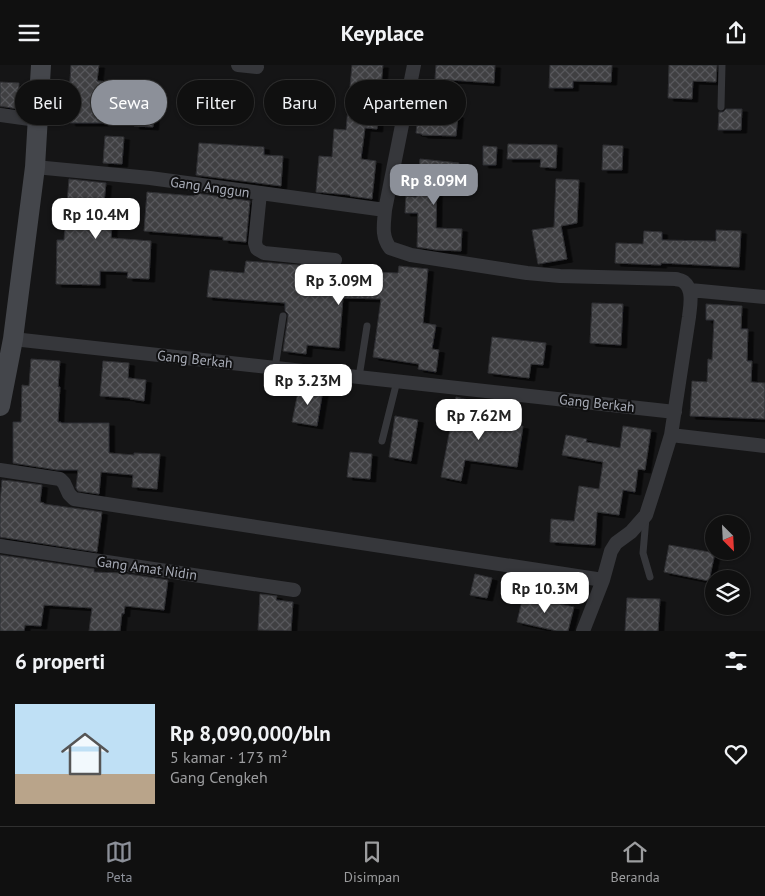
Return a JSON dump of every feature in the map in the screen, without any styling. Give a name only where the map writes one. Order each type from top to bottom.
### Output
[{"type":"street","points":[[40,80],[41,65]]},
{"type":"street","points":[[238,65],[257,67]]},
{"type":"street","points":[[414,65],[385,210],[383,231],[384,238],[390,248],[402,253],[528,273],[560,276],[676,279],[684,282],[690,290],[690,317],[671,435],[646,515],[616,543],[611,551],[603,580],[583,631]]},
{"type":"street","points":[[0,115],[15,117]]},
{"type":"street","points":[[0,406],[13,339],[35,167],[37,125]]},
{"type":"street","name":"Gang Anggun","points":[[35,167],[150,178],[385,210]]},
{"type":"street","points":[[260,193],[255,243],[257,249],[264,253],[336,260]]},
{"type":"street","points":[[690,290],[765,297]]},
{"type":"street","name":"Gang Berkah","points":[[13,339],[675,412]]},
{"type":"street","points":[[671,435],[765,446]]},
{"type":"street","points":[[0,470],[60,479],[74,499],[603,580]]},
{"type":"street","name":"Gang Amat Nidin","points":[[0,546],[294,590]]},
{"type":"lane","points":[[721,107],[722,65]]},
{"type":"lane","points":[[275,368],[283,316]]},
{"type":"lane","points":[[359,377],[368,326]]},
{"type":"lane","points":[[382,441],[397,381]]},
{"type":"lane","points":[[646,515],[643,553],[650,577]]},
{"type":"building","points":[[71,65],[99,65],[97,80],[91,80],[91,123],[81,123],[81,80],[70,80]]},
{"type":"building","points":[[352,65],[383,65],[382,80],[351,80]]},
{"type":"building","points":[[436,65],[495,65],[494,83],[435,79]]},
{"type":"building","points":[[550,65],[612,65],[611,82],[573,81],[573,88],[549,88]]},
{"type":"building","points":[[669,65],[717,65],[716,82],[693,81],[692,99],[668,98]]},
{"type":"building","points":[[0,82],[15,83],[15,108],[0,106]]},
{"type":"building","points":[[726,109],[742,109],[741,130],[718,130],[719,112],[723,112]]},
{"type":"building","points":[[134,125],[153,125],[153,127]]},
{"type":"building","points":[[346,125],[377,125],[377,129],[365,128],[361,159],[376,161],[372,199],[316,192],[319,156],[332,157],[334,129],[346,130]]},
{"type":"building","points":[[417,125],[457,125],[456,136],[422,135],[416,133]]},
{"type":"building","points":[[105,136],[124,137],[122,164],[103,163]]},
{"type":"building","points":[[199,143],[264,147],[264,155],[283,156],[281,186],[196,175]]},
{"type":"building","points":[[508,144],[557,145],[556,168],[540,167],[541,159],[507,159]]},
{"type":"building","points":[[603,145],[623,146],[622,170],[602,170]]},
{"type":"building","points":[[483,146],[497,147],[496,165],[483,165]]},
{"type":"building","points":[[420,159],[459,163],[457,185],[437,183],[436,228],[462,229],[461,251],[417,247],[418,213],[405,213],[406,196],[416,197]]},
{"type":"building","points":[[69,179],[106,183],[104,203],[114,204],[111,238],[151,241],[149,279],[127,278],[128,272],[100,271],[100,285],[56,284],[57,240],[64,240]]},
{"type":"building","points":[[556,179],[579,180],[577,223],[561,226],[567,259],[538,264],[532,230],[554,227]]},
{"type":"building","points":[[147,192],[194,196],[195,193],[250,201],[246,242],[223,240],[223,237],[144,231]]},
{"type":"building","points":[[716,230],[741,231],[739,267],[615,263],[616,243],[643,244],[644,231],[662,232],[662,240],[716,241]]},
{"type":"building","points":[[246,261],[338,268],[337,271],[398,273],[399,266],[428,269],[423,323],[436,325],[432,349],[439,350],[436,372],[418,369],[419,364],[373,357],[381,299],[343,298],[339,348],[307,345],[306,354],[283,351],[288,317],[285,311],[285,303],[207,297],[210,270],[244,273]]},
{"type":"building","points":[[592,303],[623,304],[621,345],[590,343]]},
{"type":"building","points":[[706,304],[742,306],[741,329],[748,329],[747,361],[752,361],[751,382],[765,383],[765,419],[690,416],[692,381],[707,382],[708,359],[712,360],[714,320],[706,320]]},
{"type":"building","points":[[492,337],[546,343],[543,365],[531,364],[529,378],[488,373]]},
{"type":"building","points":[[31,359],[60,361],[58,422],[109,423],[109,453],[134,455],[134,453],[160,454],[157,489],[132,487],[133,475],[101,472],[99,494],[78,491],[76,488],[78,470],[57,470],[13,463],[13,422],[21,422],[22,385],[29,386]]},
{"type":"building","points":[[103,361],[129,363],[128,378],[146,380],[144,401],[100,396]]},
{"type":"building","points":[[299,387],[323,390],[317,426],[292,422]]},
{"type":"building","points":[[456,397],[477,402],[473,419],[523,426],[517,467],[465,460],[461,481],[441,477]]},
{"type":"building","points":[[395,416],[418,420],[411,461],[389,457]]},
{"type":"building","points":[[623,426],[651,430],[645,470],[638,469],[635,492],[623,490],[619,515],[597,512],[595,545],[550,542],[551,519],[574,521],[579,486],[599,489],[603,462],[562,455],[566,435],[587,439],[586,442],[620,448]]},
{"type":"building","points":[[350,452],[372,454],[370,479],[347,477]]},
{"type":"building","points":[[2,480],[42,485],[40,502],[44,504],[102,512],[97,552],[0,537]]},
{"type":"building","points":[[669,545],[705,551],[705,560],[714,560],[711,570],[705,570],[705,580],[664,572]]},
{"type":"building","points":[[0,555],[94,569],[94,572],[121,573],[168,580],[164,610],[125,606],[124,614],[122,613],[120,631],[89,631],[92,608],[44,605],[41,626],[25,625],[24,631],[0,631]]},
{"type":"building","points":[[475,574],[492,578],[487,598],[470,595]]},
{"type":"building","points":[[260,594],[277,596],[276,600],[293,602],[291,631],[258,630]]},
{"type":"building","points":[[523,596],[574,607],[568,631],[557,631],[517,622]]},
{"type":"building","points":[[627,598],[660,599],[658,631],[625,631]]}]
